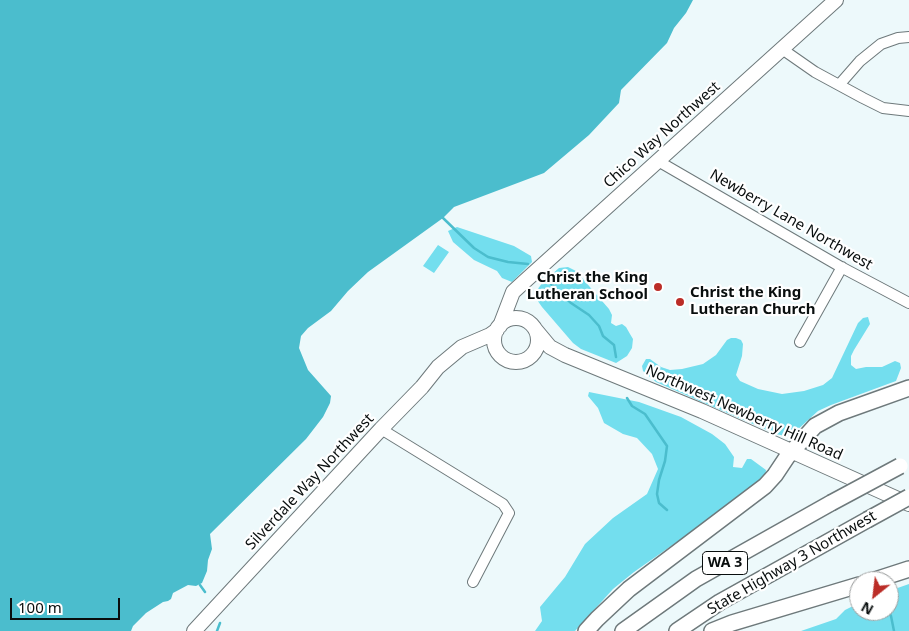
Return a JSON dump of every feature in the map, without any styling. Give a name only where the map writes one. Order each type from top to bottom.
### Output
[{"type":"highway","points":[[586,631],[629,589],[765,486],[815,426],[830,417],[909,388]]},
{"type":"highway","name":"State Highway 3 Northwest","points":[[623,631],[696,579],[904,464]]},
{"type":"highway","name":"State Highway 3 Northwest","points":[[677,631],[720,602],[909,497]]},
{"type":"highway","points":[[712,631],[732,623],[849,588]]},
{"type":"main road","name":"Chico Way Northwest","points":[[498,328],[512,296],[525,281],[836,0]]},
{"type":"main road","points":[[512,296],[515,311],[530,325],[537,336],[538,345],[534,353],[527,359],[514,362],[501,356],[494,344],[498,328],[507,320],[513,319],[530,325]]},
{"type":"main road","name":"Northwest Newberry Hill Road","points":[[530,325],[550,346],[565,355],[684,403],[909,504]]},
{"type":"main road","name":"Silverdale Way Northwest","points":[[194,631],[422,387],[438,367],[462,347],[490,335],[498,328]]},
{"type":"main road","name":"Silverdale Way Northwest","points":[[451,356],[482,348],[501,356]]},
{"type":"main road","name":"Northwest Newberry Hill Road","points":[[527,359],[537,354],[565,355]]},
{"type":"street","points":[[839,84],[860,61],[881,44],[898,38],[909,37]]},
{"type":"street","points":[[782,49],[815,72],[883,108],[909,111]]},
{"type":"street","name":"Newberry Lane Northwest","points":[[658,161],[842,267],[909,303]]},
{"type":"street","points":[[800,342],[842,267]]},
{"type":"street","points":[[381,429],[503,504],[509,513],[473,582]]},
{"type":"shaded area","points":[[0,0],[693,0],[686,13],[674,28],[667,43],[621,90],[619,103],[589,135],[544,173],[454,207],[443,218],[368,272],[331,311],[308,328],[301,336],[299,348],[308,370],[331,396],[330,403],[323,417],[306,439],[210,534],[212,549],[202,583],[196,586],[188,585],[173,593],[171,599],[146,613],[133,626],[131,631],[0,631]]},
{"type":"shaded area","points":[[457,227],[514,246],[531,256],[532,262],[512,282],[502,278],[497,271],[474,260],[453,242],[448,231]]},
{"type":"shaded area","points":[[438,245],[449,252],[434,273],[423,266]]},
{"type":"shaded area","points":[[568,267],[576,271],[609,309],[612,315],[611,323],[616,326],[622,324],[633,339],[632,348],[627,356],[616,363],[581,349],[573,343],[535,297],[537,290],[543,282],[559,268]]},
{"type":"shaded area","points":[[868,317],[870,324],[851,356],[851,365],[856,369],[882,367],[895,361],[900,363],[901,368],[896,381],[818,411],[795,432],[785,436],[776,434],[656,382],[643,371],[642,366],[646,359],[650,359],[661,367],[670,370],[703,364],[716,355],[727,340],[736,338],[741,340],[743,344],[742,356],[736,375],[740,381],[758,389],[782,394],[804,391],[823,385],[832,378],[858,323],[863,318]]},
{"type":"shaded area","points":[[589,392],[639,402],[681,417],[712,434],[725,444],[734,457],[733,467],[742,468],[747,459],[751,459],[766,470],[765,477],[613,589],[575,631],[535,631],[542,621],[540,607],[565,577],[585,544],[613,518],[647,494],[658,469],[652,454],[637,438],[623,434],[604,423],[598,408],[588,396]]},
{"type":"shaded area","points":[[909,584],[909,631],[801,631],[836,619],[849,608],[849,621],[899,621],[899,588]]},
{"type":"waterway","points":[[443,218],[474,248],[488,257],[528,264]]},
{"type":"waterway","points":[[542,279],[548,281],[571,303],[589,315],[599,326],[603,336],[614,345],[616,357]]},
{"type":"waterway","points":[[627,398],[632,406],[645,414],[667,446],[657,494],[659,503],[667,510]]},
{"type":"waterway","points":[[200,585],[205,592]]},
{"type":"waterway","points":[[892,621],[894,631]]},
{"type":"waterway","points":[[217,631],[220,623]]},
{"type":"place","name":"Christ the King Lutheran School","points":[[658,287]]},
{"type":"place","name":"Christ the King Lutheran Church","points":[[680,302]]}]
